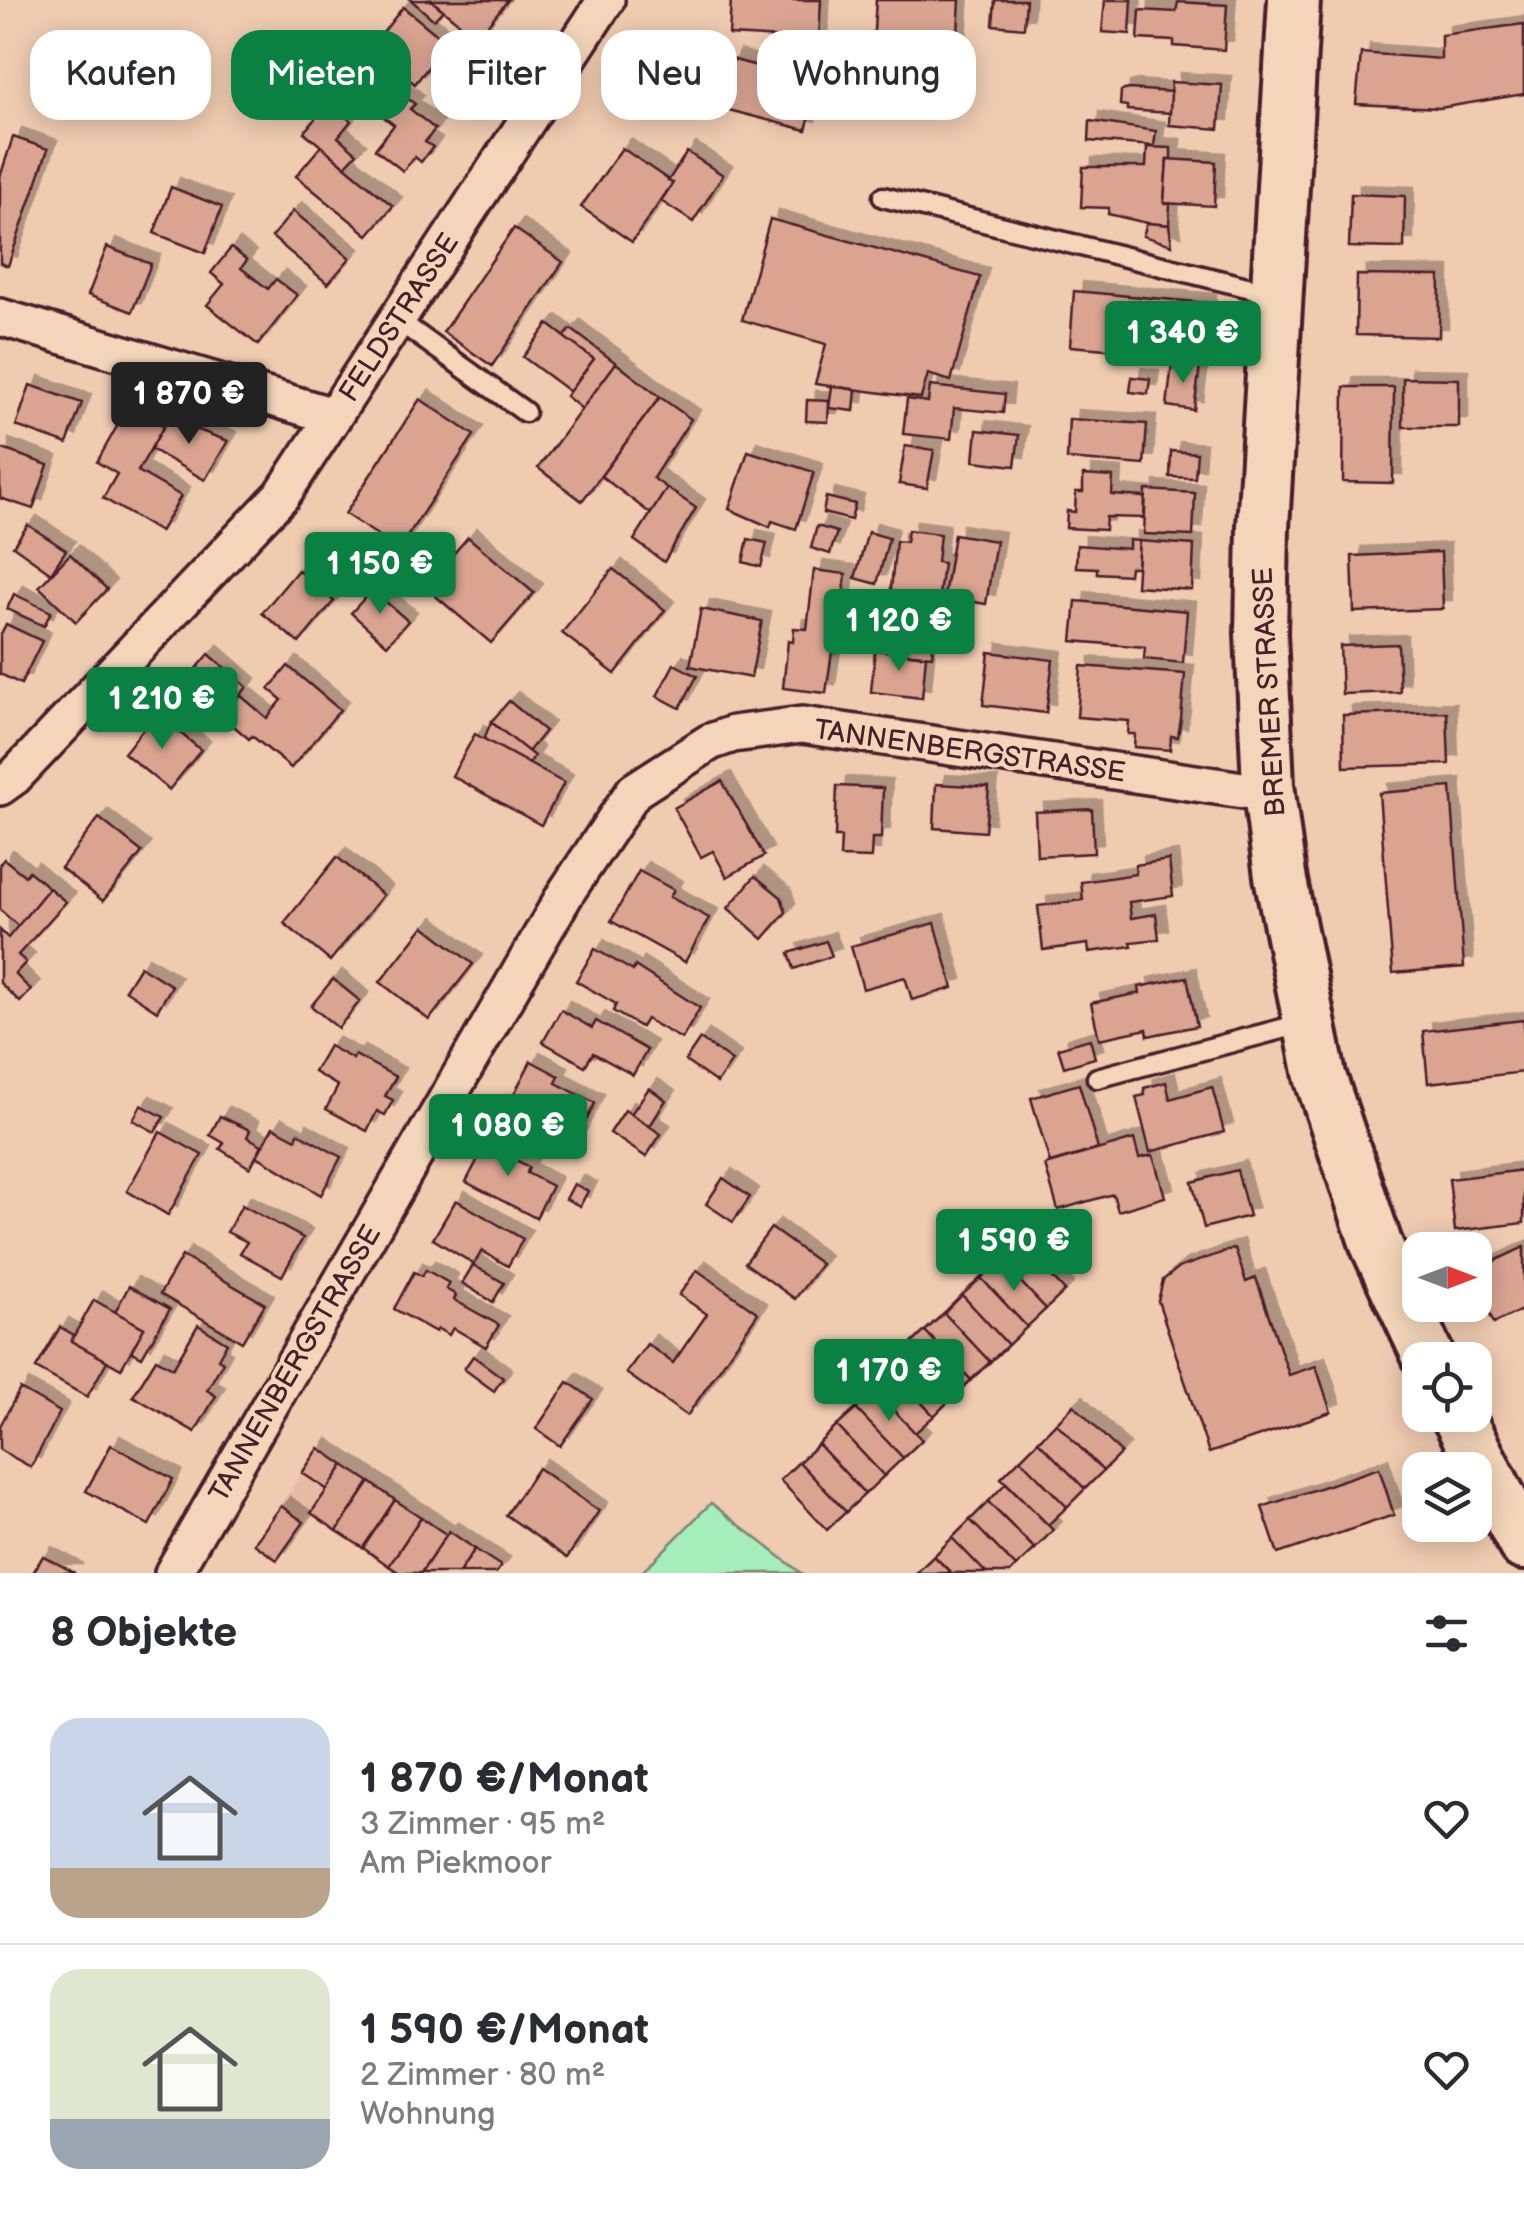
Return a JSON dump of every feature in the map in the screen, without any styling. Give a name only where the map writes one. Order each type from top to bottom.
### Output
[{"type":"main road","name":"BREMER STRASSE","points":[[1294,0],[1275,294],[1262,598],[1270,794],[1280,876],[1320,1076],[1376,1244],[1422,1342]]},
{"type":"main road","points":[[1467,1432],[1524,1544]]},
{"type":"street","name":"FELDSTRASSE","points":[[0,787],[14,777],[282,495],[606,0]]},
{"type":"street","points":[[0,318],[333,416]]},
{"type":"street","name":"TANNENBERGSTRASSE","points":[[173,1573],[567,891],[634,790],[710,742],[733,734],[802,725],[1270,794]]},
{"type":"lane","points":[[884,197],[1275,294]]},
{"type":"lane","points":[[396,319],[525,412]]},
{"type":"lane","points":[[1097,1078],[1308,1022]]},
{"type":"shaded area","points":[[319,1448],[344,1465],[277,1560],[254,1544]]},
{"type":"green space","points":[[711,1503],[801,1573],[641,1573]]},
{"type":"building","points":[[411,0],[431,0],[443,10],[434,20]]},
{"type":"building","points":[[431,0],[508,0],[484,30],[467,30]]},
{"type":"building","points":[[731,0],[821,0],[820,30],[757,30],[757,37],[737,35],[737,30],[729,30]]},
{"type":"building","points":[[876,0],[960,0],[958,30],[874,30]]},
{"type":"building","points":[[995,0],[1026,0],[1024,28],[993,25]]},
{"type":"building","points":[[1105,0],[1132,0],[1130,34],[1102,32]]},
{"type":"building","points":[[1178,2],[1227,5],[1224,50],[1138,39],[1140,10],[1176,12]]},
{"type":"building","points":[[403,7],[431,30],[431,64],[415,84],[411,81],[411,30],[385,30]]},
{"type":"building","points":[[1524,24],[1524,94],[1440,108],[1356,104],[1361,53],[1441,59],[1441,35]]},
{"type":"building","points":[[737,61],[757,66],[757,117],[737,112]]},
{"type":"building","points":[[1171,82],[1222,85],[1219,129],[1169,125]]},
{"type":"building","points":[[1121,91],[1171,92],[1170,113],[1127,110],[1127,106],[1120,105]]},
{"type":"building","points":[[411,110],[435,129],[425,142],[433,147],[421,162],[415,157],[403,171],[375,149],[394,125],[388,120],[411,120]]},
{"type":"building","points":[[314,120],[350,120],[338,137],[357,153],[345,166],[304,132]]},
{"type":"building","points":[[767,120],[809,120],[806,130]]},
{"type":"building","points":[[1090,121],[1156,131],[1154,146],[1089,141]]},
{"type":"building","points":[[13,137],[48,149],[8,266],[0,263],[0,177]]},
{"type":"building","points":[[321,146],[393,206],[368,235],[296,176]]},
{"type":"building","points":[[1147,147],[1171,148],[1164,203],[1170,204],[1169,225],[1108,214],[1109,208],[1081,207],[1083,167],[1146,167]]},
{"type":"building","points":[[622,148],[673,183],[632,242],[581,207]]},
{"type":"building","points":[[687,152],[723,175],[693,222],[661,201],[673,183],[668,181]]},
{"type":"building","points":[[1167,159],[1216,162],[1214,206],[1164,203]]},
{"type":"building","points":[[171,187],[222,207],[205,253],[154,233]]},
{"type":"building","points":[[1351,194],[1405,196],[1404,248],[1349,247]]},
{"type":"building","points":[[293,211],[350,258],[328,284],[272,237]]},
{"type":"building","points":[[770,219],[980,277],[951,381],[928,374],[921,398],[815,384],[826,344],[742,320]]},
{"type":"building","points":[[1147,223],[1169,225],[1172,245],[1143,236]]},
{"type":"building","points":[[514,228],[563,262],[492,366],[443,332]]},
{"type":"building","points":[[107,247],[151,264],[132,312],[88,295]]},
{"type":"building","points":[[231,248],[247,260],[241,268],[268,289],[276,279],[297,295],[258,345],[207,305],[224,284],[211,273]]},
{"type":"building","points":[[1357,275],[1440,276],[1439,337],[1356,335]]},
{"type":"building","points":[[1074,291],[1207,303],[1203,357],[1070,346]]},
{"type":"building","points":[[548,324],[594,359],[570,392],[523,357]]},
{"type":"building","points":[[571,329],[616,363],[582,409],[566,396],[594,359],[564,337]]},
{"type":"building","points":[[616,363],[660,397],[582,501],[538,468]]},
{"type":"building","points":[[1172,363],[1200,366],[1194,410],[1167,406]]},
{"type":"building","points":[[1132,377],[1150,379],[1148,394],[1130,392]]},
{"type":"building","points":[[1403,378],[1459,379],[1459,427],[1403,427]]},
{"type":"building","points":[[30,385],[82,403],[67,444],[16,426]]},
{"type":"building","points":[[832,386],[856,390],[854,411],[829,408]]},
{"type":"building","points":[[930,386],[1005,394],[1003,413],[954,408],[951,439],[903,434],[907,399],[928,402]]},
{"type":"building","points":[[1344,387],[1394,387],[1393,483],[1343,482]]},
{"type":"building","points":[[660,397],[691,419],[653,478],[667,488],[651,514],[601,476]]},
{"type":"building","points":[[420,399],[474,435],[399,549],[345,514]]},
{"type":"building","points":[[807,400],[829,401],[828,422],[806,421]]},
{"type":"building","points":[[129,405],[164,426],[138,471],[181,496],[160,532],[103,498],[117,474],[97,462]]},
{"type":"building","points":[[160,416],[228,441],[205,480],[151,449],[164,426],[157,422]]},
{"type":"building","points":[[1069,419],[1147,424],[1144,465],[1067,459]]},
{"type":"building","points":[[977,430],[1019,435],[1015,466],[974,461]]},
{"type":"building","points":[[905,446],[934,450],[927,488],[899,484]]},
{"type":"building","points":[[0,448],[48,465],[33,509],[0,498]]},
{"type":"building","points":[[748,451],[814,472],[796,529],[772,521],[770,527],[729,509]]},
{"type":"building","points":[[1171,451],[1197,453],[1195,478],[1170,477]]},
{"type":"building","points":[[1083,475],[1113,477],[1112,495],[1145,497],[1144,518],[1106,517],[1105,530],[1066,528],[1067,511],[1075,512],[1076,492],[1083,492]]},
{"type":"building","points":[[667,488],[696,508],[664,562],[634,540]]},
{"type":"building","points":[[1146,490],[1195,493],[1193,536],[1144,534]]},
{"type":"building","points":[[826,497],[855,504],[851,520],[823,513]]},
{"type":"building","points":[[28,525],[66,550],[51,573],[13,546]]},
{"type":"building","points":[[817,526],[837,532],[830,554],[811,548]]},
{"type":"building","points":[[908,530],[940,534],[937,562],[943,563],[932,656],[875,650],[879,617],[888,617],[896,541],[906,542]]},
{"type":"building","points":[[868,532],[889,538],[877,584],[855,578]]},
{"type":"building","points":[[954,534],[996,541],[986,604],[944,597]]},
{"type":"building","points":[[468,537],[534,593],[491,643],[425,587]]},
{"type":"building","points":[[748,539],[767,543],[761,567],[743,562]]},
{"type":"building","points":[[1129,540],[1139,541],[1137,567],[1130,567],[1129,575],[1076,567],[1077,545],[1129,549]]},
{"type":"building","points":[[1139,541],[1194,545],[1192,590],[1136,586]]},
{"type":"building","points":[[1441,552],[1443,609],[1354,612],[1352,556]]},
{"type":"building","points":[[70,554],[107,589],[76,622],[39,587]]},
{"type":"building","points":[[613,569],[665,610],[615,674],[562,633]]},
{"type":"building","points":[[298,570],[334,601],[299,643],[262,613]]},
{"type":"building","points":[[814,570],[846,574],[836,653],[832,652],[826,693],[783,688],[788,641],[793,642],[794,628],[807,629]]},
{"type":"building","points":[[372,590],[408,621],[387,645],[351,613]]},
{"type":"building","points":[[14,594],[51,612],[44,626],[7,609]]},
{"type":"building","points":[[1076,601],[1187,611],[1183,663],[1144,659],[1145,647],[1072,641]]},
{"type":"building","points":[[701,609],[762,621],[751,678],[690,666]]},
{"type":"building","points":[[6,624],[42,641],[21,684],[0,674],[0,636]]},
{"type":"building","points":[[1398,644],[1400,692],[1342,694],[1340,646]]},
{"type":"building","points":[[875,650],[926,656],[922,698],[871,692]]},
{"type":"building","points":[[989,652],[1053,660],[1046,713],[983,705]]},
{"type":"building","points":[[209,654],[247,687],[220,718],[182,686]]},
{"type":"building","points":[[674,664],[697,676],[680,708],[657,696]]},
{"type":"building","points":[[288,666],[340,710],[291,768],[222,716],[240,695],[267,718],[282,700],[269,689]]},
{"type":"building","points":[[1081,666],[1185,674],[1178,737],[1171,736],[1170,750],[1134,747],[1135,734],[1128,734],[1129,721],[1077,717]]},
{"type":"building","points":[[509,701],[545,731],[528,752],[491,722]]},
{"type":"building","points":[[1447,712],[1449,764],[1344,767],[1343,715]]},
{"type":"building","points":[[156,713],[201,750],[169,790],[124,753]]},
{"type":"building","points":[[491,722],[534,756],[529,764],[484,739]]},
{"type":"building","points":[[475,734],[564,783],[541,825],[452,776]]},
{"type":"building","points":[[722,781],[764,856],[727,877],[713,851],[701,857],[674,808]]},
{"type":"building","points":[[936,784],[989,787],[985,832],[934,828]]},
{"type":"building","points":[[837,786],[883,788],[881,838],[872,838],[871,858],[840,857],[841,837],[835,837]]},
{"type":"building","points":[[1451,787],[1464,967],[1393,973],[1379,793]]},
{"type":"building","points":[[1092,809],[1094,853],[1037,856],[1035,812]]},
{"type":"building","points":[[99,818],[142,852],[103,901],[61,868]]},
{"type":"building","points":[[337,857],[383,895],[330,961],[284,923]]},
{"type":"building","points":[[4,859],[25,876],[29,871],[49,888],[18,926],[0,910],[0,864]]},
{"type":"building","points":[[1169,860],[1173,896],[1129,902],[1131,918],[1156,914],[1159,939],[1089,952],[1088,944],[1043,950],[1038,906],[1083,900],[1081,882],[1136,874],[1135,865]]},
{"type":"building","points":[[639,871],[674,890],[670,897],[709,918],[685,962],[611,921]]},
{"type":"building","points":[[755,876],[781,897],[786,912],[763,939],[728,908]]},
{"type":"building","points":[[49,888],[66,902],[18,955],[26,962],[15,974],[31,990],[20,1002],[0,983],[0,930],[8,938]]},
{"type":"building","points":[[935,923],[953,988],[912,1000],[905,977],[863,989],[851,946]]},
{"type":"building","points":[[424,926],[473,964],[429,1020],[380,982]]},
{"type":"building","points":[[826,941],[832,956],[794,969],[789,953]]},
{"type":"building","points":[[595,949],[633,971],[635,966],[700,1008],[682,1039],[646,1019],[641,1027],[613,1011],[616,1004],[576,981]]},
{"type":"building","points":[[140,966],[172,986],[157,1011],[125,990]]},
{"type":"building","points":[[1187,977],[1197,1026],[1148,1036],[1147,1029],[1099,1039],[1091,1003],[1140,993],[1139,987]]},
{"type":"building","points":[[333,979],[360,1001],[338,1028],[311,1006]]},
{"type":"building","points":[[561,1010],[592,1028],[596,1021],[647,1050],[633,1075],[593,1053],[585,1066],[543,1042]]},
{"type":"building","points":[[1524,1020],[1524,1072],[1428,1083],[1423,1031]]},
{"type":"building","points":[[700,1039],[732,1061],[717,1083],[685,1061]]},
{"type":"building","points":[[1090,1039],[1095,1058],[1064,1067],[1058,1048]]},
{"type":"building","points":[[329,1046],[396,1077],[385,1096],[393,1100],[385,1115],[377,1111],[367,1131],[326,1109],[338,1086],[314,1072]]},
{"type":"building","points":[[531,1061],[559,1076],[556,1083],[595,1103],[574,1145],[548,1131],[550,1125],[509,1104]]},
{"type":"building","points":[[1166,1082],[1170,1099],[1212,1087],[1224,1132],[1150,1152],[1136,1097],[1145,1095],[1144,1088]]},
{"type":"building","points":[[1079,1084],[1098,1149],[1050,1163],[1031,1098]]},
{"type":"building","points":[[649,1088],[666,1100],[650,1126],[631,1114]]},
{"type":"building","points":[[141,1105],[164,1117],[155,1132],[133,1120]]},
{"type":"building","points":[[625,1110],[661,1134],[646,1157],[610,1133]]},
{"type":"building","points":[[220,1116],[250,1130],[247,1137],[262,1145],[250,1168],[220,1149],[224,1143],[210,1135]]},
{"type":"building","points":[[273,1127],[296,1139],[298,1133],[341,1157],[321,1195],[257,1156]]},
{"type":"building","points":[[160,1132],[202,1155],[168,1215],[127,1191]]},
{"type":"building","points":[[490,1136],[518,1151],[514,1159],[529,1167],[527,1173],[552,1186],[536,1218],[466,1182]]},
{"type":"building","points":[[1134,1139],[1139,1158],[1153,1155],[1165,1197],[1118,1211],[1113,1194],[1058,1210],[1045,1165]]},
{"type":"building","points":[[1237,1170],[1249,1216],[1204,1228],[1192,1182]]},
{"type":"building","points":[[1524,1170],[1524,1223],[1455,1231],[1449,1179]]},
{"type":"building","points":[[723,1178],[750,1197],[733,1222],[706,1204]]},
{"type":"building","points":[[574,1184],[588,1191],[580,1206],[566,1199]]},
{"type":"building","points":[[456,1200],[523,1239],[508,1266],[482,1251],[474,1264],[433,1239]]},
{"type":"building","points":[[242,1205],[303,1238],[282,1276],[240,1253],[247,1242],[227,1232]]},
{"type":"building","points":[[771,1228],[821,1264],[795,1299],[745,1263]]},
{"type":"building","points":[[1019,1242],[1065,1291],[1046,1309],[1000,1260]]},
{"type":"building","points":[[1524,1247],[1524,1309],[1494,1323],[1492,1319],[1492,1262]]},
{"type":"building","points":[[1235,1248],[1246,1282],[1256,1278],[1289,1375],[1316,1366],[1331,1412],[1209,1453],[1158,1301],[1163,1280],[1178,1268]]},
{"type":"building","points":[[182,1256],[265,1304],[242,1342],[160,1294]]},
{"type":"building","points":[[1000,1260],[1046,1309],[1027,1327],[981,1278]]},
{"type":"building","points":[[473,1265],[504,1283],[493,1302],[462,1283]]},
{"type":"building","points":[[426,1270],[449,1283],[446,1289],[456,1295],[454,1300],[499,1325],[486,1347],[453,1328],[449,1335],[438,1329],[436,1332],[394,1309],[414,1272],[422,1276]]},
{"type":"building","points":[[697,1270],[758,1313],[687,1416],[626,1373],[647,1344],[673,1363],[707,1314],[679,1295]]},
{"type":"building","points":[[981,1278],[1027,1327],[1008,1345],[962,1295]]},
{"type":"building","points":[[129,1286],[170,1309],[142,1357],[131,1351],[144,1328],[115,1312]]},
{"type":"building","points":[[962,1295],[1008,1345],[990,1362],[944,1313]]},
{"type":"building","points":[[94,1300],[144,1328],[121,1369],[71,1341]]},
{"type":"building","points":[[944,1313],[990,1362],[971,1380],[925,1331]]},
{"type":"building","points":[[198,1325],[227,1343],[218,1359],[223,1362],[207,1390],[216,1396],[195,1432],[133,1396],[156,1359],[173,1368]]},
{"type":"building","points":[[60,1327],[74,1335],[71,1341],[107,1361],[87,1397],[36,1368]]},
{"type":"building","points":[[925,1331],[971,1380],[952,1398],[906,1349]]},
{"type":"building","points":[[906,1349],[952,1398],[934,1416],[887,1366]]},
{"type":"building","points":[[473,1356],[503,1378],[494,1391],[464,1369]]},
{"type":"building","points":[[887,1366],[934,1416],[915,1433],[869,1384]]},
{"type":"building","points":[[568,1382],[593,1399],[560,1446],[536,1429]]},
{"type":"building","points":[[20,1389],[60,1412],[31,1467],[0,1450],[0,1426]]},
{"type":"building","points":[[875,1391],[922,1440],[903,1458],[856,1409]]},
{"type":"building","points":[[1074,1405],[1121,1453],[1103,1471],[1056,1423]]},
{"type":"building","points":[[856,1409],[903,1458],[884,1476],[837,1426]]},
{"type":"building","points":[[1056,1423],[1103,1471],[1085,1489],[1038,1441]]},
{"type":"building","points":[[837,1426],[884,1476],[865,1494],[818,1444]]},
{"type":"building","points":[[1038,1441],[1085,1489],[1067,1507],[1020,1459]]},
{"type":"building","points":[[818,1444],[865,1494],[846,1512],[799,1462]]},
{"type":"building","points":[[111,1445],[173,1479],[149,1525],[86,1491]]},
{"type":"building","points":[[319,1448],[344,1465],[328,1490],[302,1473]]},
{"type":"building","points":[[1020,1459],[1067,1507],[1048,1525],[1001,1478]]},
{"type":"building","points":[[799,1462],[846,1512],[827,1530],[780,1480]]},
{"type":"building","points":[[344,1465],[370,1482],[337,1531],[311,1513]]},
{"type":"building","points":[[538,1468],[599,1511],[567,1558],[506,1515]]},
{"type":"building","points":[[1379,1468],[1394,1515],[1278,1554],[1262,1507]]},
{"type":"building","points":[[370,1482],[395,1500],[363,1548],[337,1531]]},
{"type":"building","points":[[1006,1483],[1053,1530],[1035,1549],[988,1502]]},
{"type":"building","points":[[395,1500],[421,1517],[389,1566],[363,1548]]},
{"type":"building","points":[[988,1502],[1035,1549],[1016,1567],[970,1520]]},
{"type":"building","points":[[281,1506],[304,1522],[277,1560],[254,1544]]},
{"type":"building","points":[[421,1517],[447,1535],[421,1573],[400,1573],[389,1566]]},
{"type":"building","points":[[970,1520],[1016,1567],[1010,1573],[986,1573],[952,1538]]},
{"type":"building","points":[[449,1531],[475,1549],[459,1573],[421,1573]]},
{"type":"building","points":[[952,1538],[986,1573],[951,1573],[934,1556]]},
{"type":"building","points":[[475,1549],[501,1566],[496,1573],[459,1573]]},
{"type":"building","points":[[43,1556],[75,1573],[33,1573]]},
{"type":"building","points":[[934,1556],[951,1573],[916,1573]]}]
